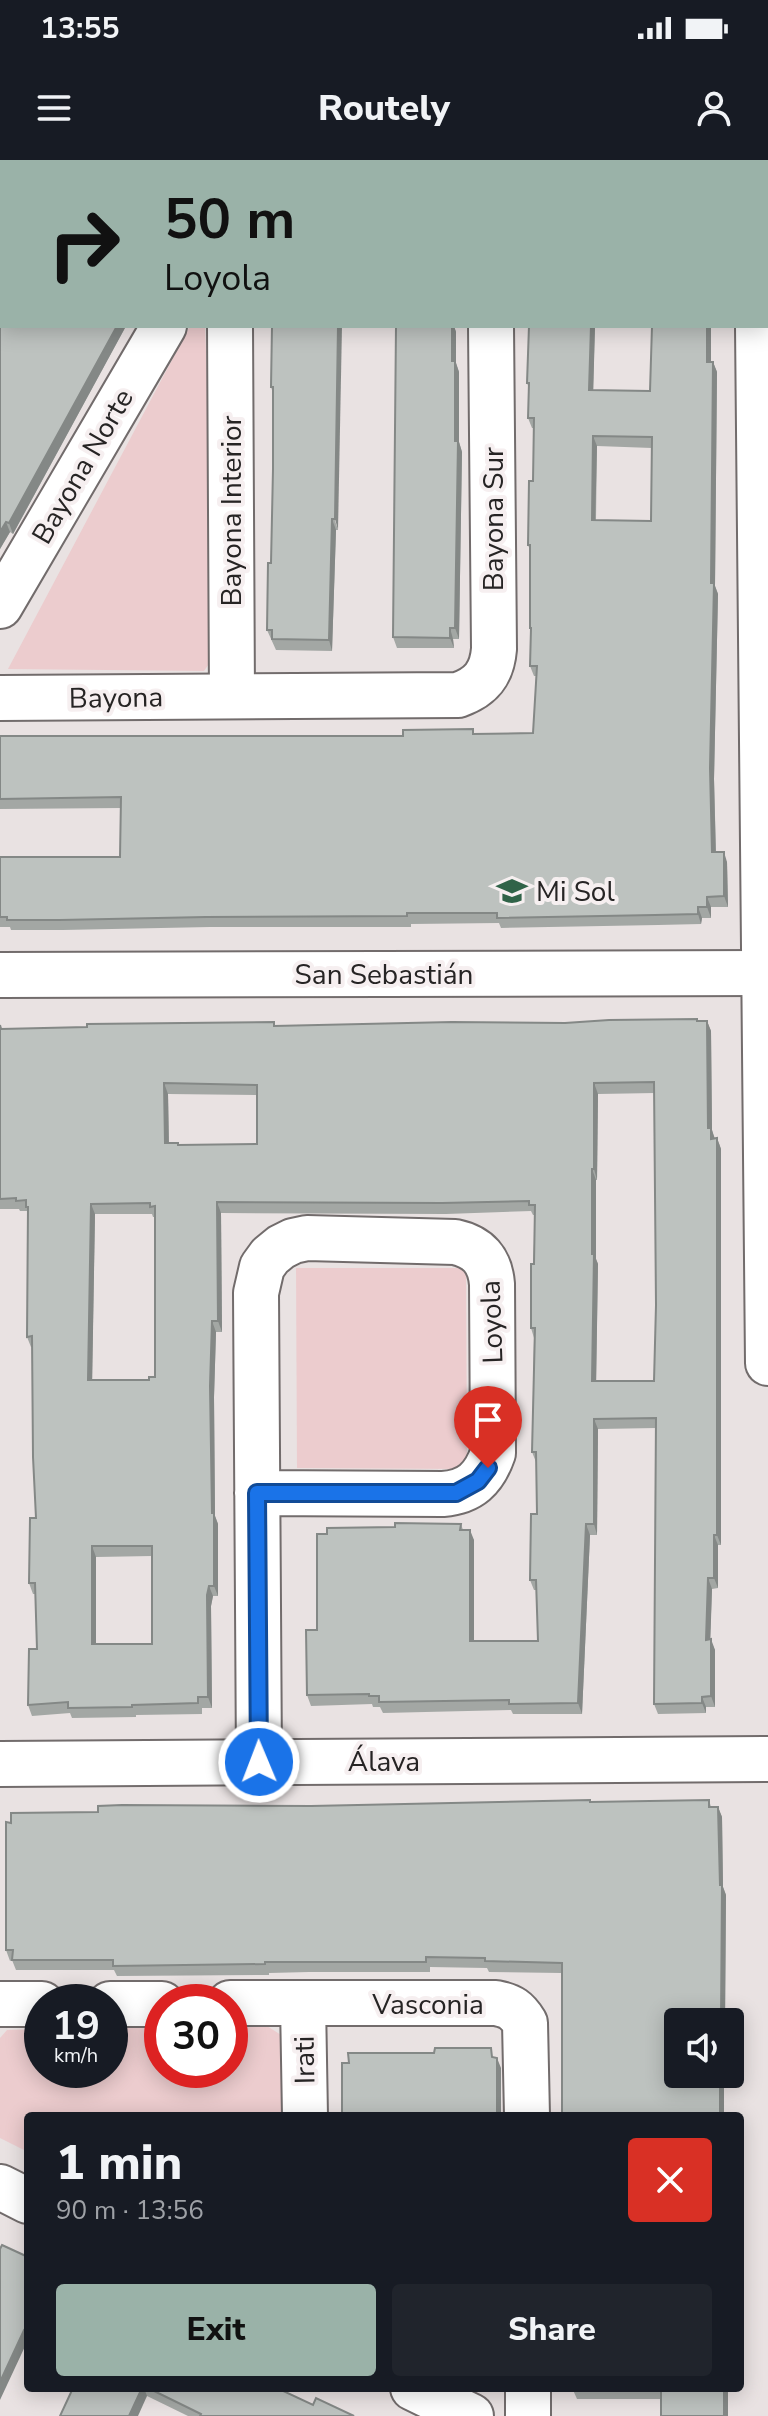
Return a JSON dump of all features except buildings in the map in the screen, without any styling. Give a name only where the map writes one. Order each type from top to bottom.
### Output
[{"type":"street","name":"Bayona Norte","points":[[0,606],[163,328]]},
{"type":"street","name":"Bayona Interior","points":[[230,328],[232,696]]},
{"type":"street","name":"Bayona Sur","points":[[458,695],[482,683],[493,661],[491,328]]},
{"type":"street","points":[[758,328],[768,1363]]},
{"type":"street","name":"Bayona","points":[[0,698],[458,695]]},
{"type":"street","name":"San Sebastián","points":[[0,975],[766,973]]},
{"type":"street","name":"Loyola","points":[[257,1493],[443,1494],[456,1493],[478,1481],[488,1468],[493,1453],[492,1284],[487,1262],[479,1253],[468,1245],[455,1242],[307,1238],[281,1247],[262,1267],[256,1293],[257,1493],[259,1762]]},
{"type":"street","name":"Álava","points":[[0,1764],[768,1759]]},
{"type":"street","name":"Vasconia","points":[[248,2003],[508,2005],[518,2012],[525,2023],[527,2112]]},
{"type":"street","name":"Irati","points":[[303,2003],[305,2112]]},
{"type":"street","points":[[0,2004],[24,2004]]},
{"type":"street","points":[[0,2187],[24,2199]]},
{"type":"street","points":[[421,2392],[471,2416]]},
{"type":"street","points":[[528,2392],[528,2416]]},
{"type":"shaded area","points":[[189,328],[205,328],[218,651],[204,671],[8,669]]},
{"type":"shaded area","points":[[296,1268],[466,1268],[467,1469],[297,1468]]},
{"type":"shaded area","points":[[248,2026],[267,2026],[289,2040],[290,2112],[24,2112],[24,2150],[0,2138],[0,2038],[7,2030],[24,2030],[24,2088],[128,2088],[128,2028],[144,2027],[144,2088],[248,2088]]},
{"type":"place","name":"Mi Sol","points":[[512,891]]},
{"type":"route","points":[[259,1762],[257,1493],[456,1493],[478,1481],[488,1468]]}]
